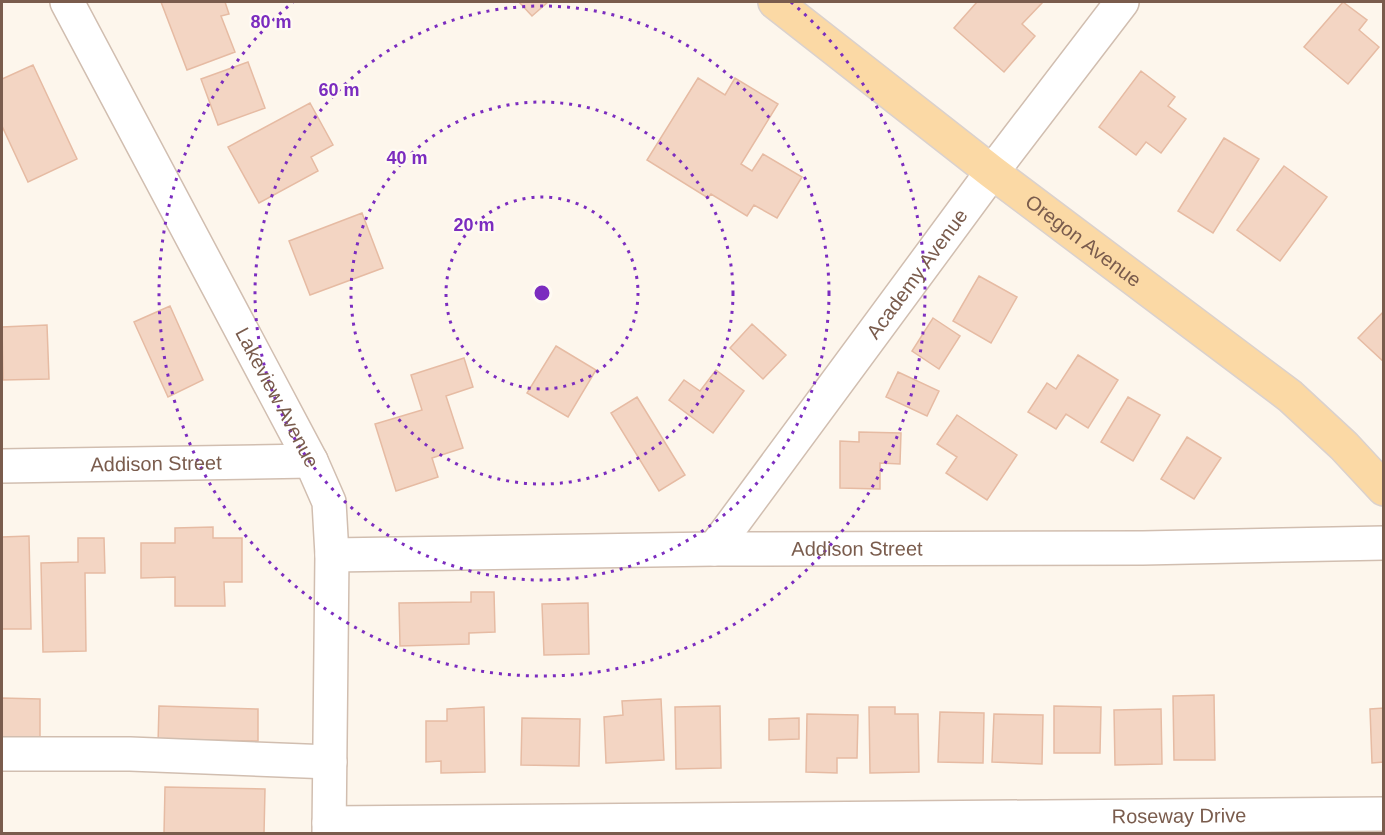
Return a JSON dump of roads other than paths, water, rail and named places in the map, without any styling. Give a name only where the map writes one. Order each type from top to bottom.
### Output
[{"type":"main road","name":"Oregon Avenue","points":[[775,2],[992,172],[1290,396],[1344,446],[1383,489]]},
{"type":"street","name":"Lakeview Avenue","points":[[67,2],[311,460],[329,502],[332,555],[329,828]]},
{"type":"street","name":"Academy Avenue","points":[[714,549],[992,172],[1122,2]]},
{"type":"street","name":"Addison Street","points":[[2,466],[311,460]]},
{"type":"street","name":"Addison Street","points":[[332,555],[714,549],[1143,548],[1383,543]]},
{"type":"street","points":[[2,754],[130,754],[330,762]]},
{"type":"street","name":"Roseway Drive","points":[[329,828],[1383,814]]}]
